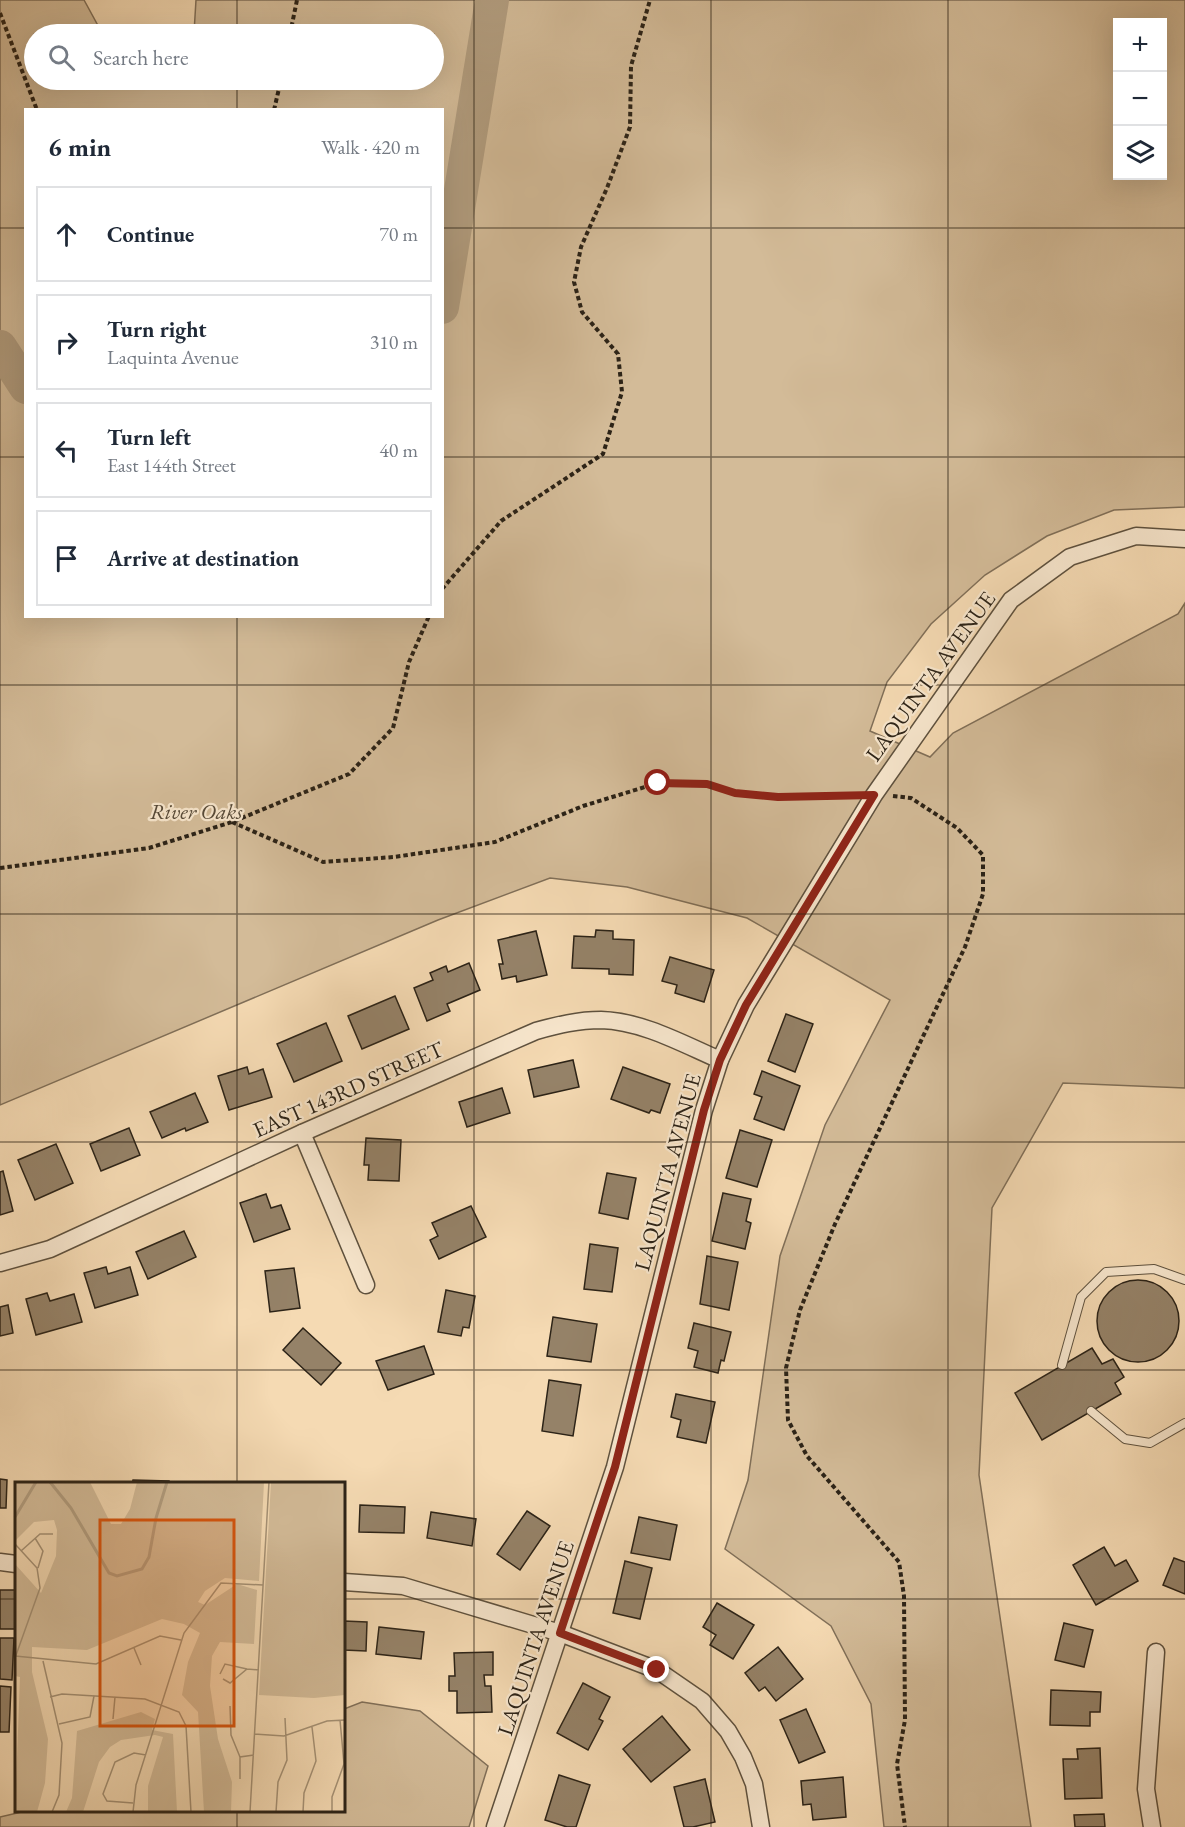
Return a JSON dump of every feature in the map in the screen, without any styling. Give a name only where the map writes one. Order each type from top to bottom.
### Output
[{"type":"street","name":"LAQUINTA AVENUE","points":[[495,1827],[615,1467],[704,1110],[720,1060],[746,1005],[874,795],[1011,600],[1070,557],[1136,536],[1185,539]]},
{"type":"street","name":"EAST 143RD STREET","points":[[0,1263],[50,1249],[302,1133],[536,1031],[569,1022],[602,1020],[635,1025],[720,1060]]},
{"type":"street","points":[[302,1133],[366,1286]]},
{"type":"street","points":[[0,1562],[15,1563]]},
{"type":"street","points":[[345,1582],[403,1586],[560,1633],[657,1670],[702,1701],[728,1731],[743,1757],[754,1784],[761,1825]]},
{"type":"street","points":[[1152,1827],[1146,1789],[1156,1652]]},
{"type":"lane","points":[[1062,1365],[1081,1298],[1106,1272],[1154,1269],[1185,1280]]},
{"type":"lane","points":[[1091,1411],[1125,1439],[1150,1443],[1185,1423]]},
{"type":"path","points":[[292,24],[297,0]]},
{"type":"path","points":[[444,587],[501,520],[603,454],[622,392],[618,354],[582,312],[574,282],[581,247],[630,127],[632,66],[650,0]]},
{"type":"path","points":[[0,13],[24,76]]},
{"type":"path","points":[[29,90],[36,108]]},
{"type":"path","points":[[274,108],[278,90]]},
{"type":"path","points":[[0,868],[149,848],[232,822],[349,774],[393,728],[409,662],[428,618]]},
{"type":"path","points":[[232,822],[323,862],[394,856],[495,842],[583,806],[658,783],[707,784],[735,793],[778,797],[874,795],[911,798],[957,828],[982,855],[982,894],[965,947],[836,1224],[800,1310],[786,1368],[788,1420],[807,1456],[900,1562],[904,1596],[905,1720],[897,1764],[905,1827]]},
{"type":"green space","name":"River Oaks","points":[[0,0],[84,0],[97,24],[24,24],[24,90],[444,90],[444,24],[195,24],[196,0],[1185,0],[1185,507],[1114,510],[1047,536],[985,575],[931,624],[887,682],[870,731],[930,757],[953,733],[1178,614],[1185,603],[1185,1088],[1063,1083],[992,1208],[979,1475],[1031,1827],[884,1827],[871,1704],[831,1626],[725,1549],[748,1480],[780,1256],[825,1125],[890,1000],[747,918],[627,887],[550,878],[438,920],[0,1105]]},
{"type":"green space","points":[[362,1702],[420,1711],[488,1766],[469,1827],[0,1827],[0,1817],[21,1812],[345,1812],[345,1709]]},
{"type":"building","points":[[596,930],[613,931],[613,939],[634,940],[633,975],[609,974],[609,969],[572,968],[574,936],[595,937]]},
{"type":"building","points":[[536,931],[547,975],[517,982],[516,976],[502,979],[499,964],[503,964],[498,940]]},
{"type":"building","points":[[670,957],[714,970],[704,1002],[675,993],[677,985],[662,981]]},
{"type":"building","points":[[469,963],[480,990],[447,1004],[450,1011],[427,1021],[414,988],[433,980],[430,973],[446,966],[448,972]]},
{"type":"building","points":[[395,996],[409,1029],[362,1049],[348,1016]]},
{"type":"building","points":[[786,1014],[813,1024],[795,1072],[768,1061]]},
{"type":"building","points":[[326,1023],[342,1061],[294,1082],[277,1044]]},
{"type":"building","points":[[573,1060],[579,1087],[534,1097],[528,1070]]},
{"type":"building","points":[[247,1067],[249,1074],[263,1069],[272,1097],[229,1110],[218,1076]]},
{"type":"building","points":[[623,1067],[670,1084],[660,1113],[651,1110],[649,1113],[611,1099]]},
{"type":"building","points":[[762,1071],[800,1086],[784,1130],[754,1119],[762,1097],[754,1094]]},
{"type":"building","points":[[502,1088],[510,1113],[467,1127],[459,1102]]},
{"type":"building","points":[[195,1093],[208,1122],[186,1131],[185,1128],[162,1138],[150,1112]]},
{"type":"building","points":[[129,1128],[140,1155],[101,1171],[90,1144]]},
{"type":"building","points":[[740,1130],[772,1140],[757,1187],[726,1178]]},
{"type":"building","points":[[366,1138],[401,1140],[399,1181],[368,1180],[369,1165],[364,1165]]},
{"type":"building","points":[[56,1144],[73,1183],[35,1200],[18,1160]]},
{"type":"building","points":[[3,1171],[13,1211],[0,1215],[0,1172]]},
{"type":"building","points":[[607,1173],[636,1178],[628,1219],[599,1213]]},
{"type":"building","points":[[723,1193],[751,1199],[746,1221],[751,1223],[745,1249],[712,1241]]},
{"type":"building","points":[[266,1194],[271,1208],[281,1205],[290,1229],[254,1242],[240,1203]]},
{"type":"building","points":[[471,1206],[486,1237],[439,1259],[430,1240],[438,1236],[432,1223]]},
{"type":"building","points":[[184,1231],[196,1257],[148,1279],[136,1252]]},
{"type":"building","points":[[590,1244],[618,1248],[612,1292],[584,1289]]},
{"type":"building","points":[[707,1256],[738,1262],[729,1310],[700,1304]]},
{"type":"building","points":[[106,1267],[108,1274],[130,1267],[138,1295],[95,1308],[84,1273]]},
{"type":"building","points":[[294,1268],[300,1308],[270,1312],[265,1271]]},
{"type":"building","points":[[1138,1280],[1154,1283],[1167,1292],[1176,1305],[1179,1321],[1176,1337],[1167,1350],[1154,1359],[1138,1362],[1122,1359],[1109,1350],[1100,1337],[1097,1321],[1100,1305],[1109,1292],[1122,1283]]},
{"type":"building","points":[[446,1290],[475,1296],[469,1328],[463,1327],[461,1336],[438,1332]]},
{"type":"building","points":[[47,1293],[50,1301],[74,1294],[82,1322],[36,1335],[26,1299]]},
{"type":"building","points":[[8,1305],[13,1333],[0,1336],[0,1307]]},
{"type":"building","points":[[553,1317],[597,1324],[591,1362],[547,1356]]},
{"type":"building","points":[[694,1323],[731,1332],[724,1361],[721,1360],[718,1373],[694,1367],[698,1351],[688,1348]]},
{"type":"building","points":[[303,1328],[341,1363],[321,1385],[283,1350]]},
{"type":"building","points":[[424,1346],[434,1374],[388,1390],[376,1361]]},
{"type":"building","points":[[1092,1348],[1102,1364],[1113,1359],[1124,1377],[1115,1383],[1121,1394],[1042,1440],[1015,1393]]},
{"type":"building","points":[[549,1380],[581,1385],[573,1436],[542,1431]]},
{"type":"building","points":[[676,1394],[715,1402],[706,1443],[677,1437],[681,1420],[671,1417]]},
{"type":"building","points":[[0,1479],[7,1480],[6,1508],[0,1508]]},
{"type":"building","points":[[133,1480],[169,1481],[169,1482],[132,1482]]},
{"type":"building","points":[[360,1505],[405,1507],[404,1533],[359,1532]]},
{"type":"building","points":[[527,1511],[550,1526],[520,1570],[497,1554]]},
{"type":"building","points":[[431,1512],[476,1519],[472,1546],[427,1538]]},
{"type":"building","points":[[639,1517],[677,1525],[670,1560],[631,1553]]},
{"type":"building","points":[[1104,1547],[1115,1566],[1126,1560],[1138,1581],[1096,1605],[1073,1565]]},
{"type":"building","points":[[1174,1558],[1185,1562],[1185,1594],[1163,1585]]},
{"type":"building","points":[[625,1561],[652,1568],[640,1619],[613,1613]]},
{"type":"building","points":[[0,1590],[15,1590],[15,1629],[0,1629]]},
{"type":"building","points":[[717,1603],[754,1625],[733,1659],[710,1645],[716,1635],[703,1627]]},
{"type":"building","points":[[345,1621],[367,1622],[366,1651],[345,1650]]},
{"type":"building","points":[[1064,1623],[1093,1630],[1084,1667],[1055,1660]]},
{"type":"building","points":[[379,1627],[424,1632],[421,1659],[376,1654]]},
{"type":"building","points":[[0,1638],[14,1638],[12,1680],[0,1679]]},
{"type":"building","points":[[778,1647],[803,1679],[776,1701],[765,1687],[759,1691],[745,1673]]},
{"type":"building","points":[[493,1652],[493,1675],[484,1675],[485,1686],[491,1686],[492,1712],[457,1713],[457,1691],[449,1691],[449,1676],[455,1676],[454,1653]]},
{"type":"building","points":[[583,1683],[610,1697],[599,1719],[603,1721],[588,1750],[557,1733]]},
{"type":"building","points":[[0,1686],[11,1687],[9,1732],[0,1732]]},
{"type":"building","points":[[1051,1690],[1101,1692],[1100,1712],[1090,1712],[1090,1726],[1050,1725]]},
{"type":"building","points":[[806,1709],[825,1752],[799,1763],[780,1720]]},
{"type":"building","points":[[662,1716],[690,1750],[651,1782],[623,1749]]},
{"type":"building","points":[[1100,1748],[1102,1798],[1065,1799],[1063,1759],[1078,1759],[1077,1749]]},
{"type":"building","points":[[559,1775],[590,1785],[576,1827],[567,1827],[545,1820]]},
{"type":"building","points":[[843,1777],[846,1817],[813,1820],[811,1804],[803,1805],[801,1781]]},
{"type":"building","points":[[705,1779],[715,1822],[684,1827],[674,1787]]},
{"type":"building","points":[[1104,1814],[1105,1827],[1075,1827],[1074,1815]]},
{"type":"waterway","points":[[444,295],[492,0]]},
{"type":"waterway","points":[[0,347],[24,384]]},
{"type":"route","points":[[657,1670],[560,1633],[615,1467],[704,1110],[720,1060],[746,1005],[874,795],[778,797],[735,793],[707,784],[658,783]]}]
